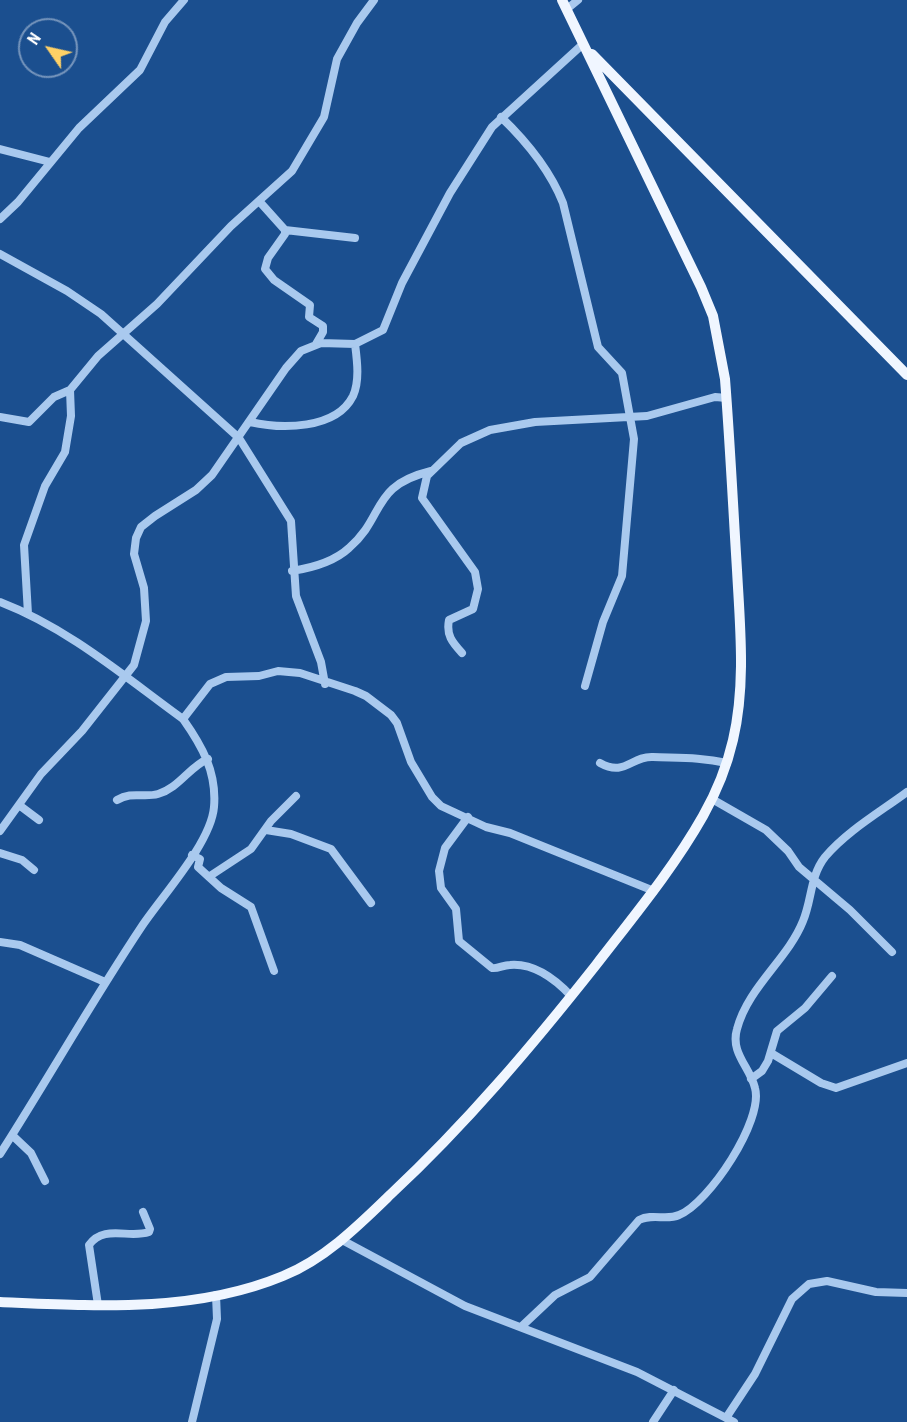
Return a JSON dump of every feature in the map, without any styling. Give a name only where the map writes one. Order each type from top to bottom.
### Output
[{"type":"main road","points":[[0,1302],[159,1304],[216,1295],[285,1276],[317,1258],[342,1240],[432,1156],[508,1075],[654,891],[712,799],[727,763],[736,726],[741,639],[727,398],[720,347],[713,316],[701,287],[565,5]]},
{"type":"main road","points":[[584,46],[907,375]]},
{"type":"street","points":[[1,217],[79,128],[140,70],[165,22],[184,0]]},
{"type":"street","points":[[0,417],[29,422],[54,397],[70,390],[94,360],[157,304],[301,160],[328,106],[337,59],[357,23],[374,0]]},
{"type":"street","points":[[565,5],[578,0]]},
{"type":"street","points":[[0,831],[41,774],[82,731],[134,664],[146,621],[144,588],[134,554],[139,532],[154,516],[186,497],[206,481],[239,438],[290,362],[301,351],[316,344],[355,344],[380,333],[386,326],[402,283],[450,193],[486,136],[501,117],[584,46]]},
{"type":"street","points":[[501,117],[529,146],[556,187],[563,203],[598,347],[622,373],[631,417],[634,451],[625,556],[619,585],[603,622],[585,686]]},
{"type":"street","points":[[0,149],[50,162]]},
{"type":"street","points":[[259,201],[285,230],[355,238]]},
{"type":"street","points":[[285,230],[285,234],[268,258],[265,269],[274,280],[310,305],[309,317],[323,326],[323,332],[316,344]]},
{"type":"street","points":[[0,254],[67,291],[124,334],[239,438],[291,521],[292,571],[296,596],[321,662],[325,684]]},
{"type":"street","points":[[250,422],[267,426],[315,423],[327,419],[344,408],[354,394],[357,373],[355,344]]},
{"type":"street","points":[[28,614],[24,545],[45,486],[65,452],[71,416],[70,390]]},
{"type":"street","points":[[462,653],[451,641],[448,629],[449,620],[473,609],[478,580],[475,572],[422,498],[426,476],[461,443],[490,430],[535,422],[660,414],[715,397],[727,398]]},
{"type":"street","points":[[292,571],[335,557],[347,550],[358,539],[393,487],[409,476],[433,470]]},
{"type":"street","points":[[0,602],[28,614],[92,653],[183,720],[195,734],[208,759],[214,806],[206,831],[192,855],[105,982],[0,1154]]},
{"type":"street","points":[[183,720],[210,684],[226,677],[259,676],[278,671],[300,673],[325,684],[366,696],[391,715],[397,723],[411,762],[432,797],[453,813],[468,817],[486,827],[510,832],[654,891]]},
{"type":"street","points":[[600,763],[614,769],[652,757],[699,756],[727,763]]},
{"type":"street","points":[[117,800],[131,793],[158,794],[189,774],[198,762],[208,759]]},
{"type":"street","points":[[521,1327],[555,1295],[595,1272],[639,1220],[650,1216],[680,1215],[703,1199],[730,1161],[746,1131],[756,1091],[739,1056],[736,1031],[743,1012],[803,922],[813,881],[825,857],[907,792]]},
{"type":"street","points":[[210,876],[251,849],[271,821],[296,796]]},
{"type":"street","points":[[712,799],[759,824],[781,843],[813,881],[850,910],[892,952]]},
{"type":"street","points":[[19,805],[39,820]]},
{"type":"street","points":[[468,817],[445,848],[439,871],[441,888],[456,909],[459,941],[492,968],[511,965],[535,970],[555,980],[571,996]]},
{"type":"street","points":[[266,830],[291,834],[331,849],[371,903]]},
{"type":"street","points":[[0,853],[22,860],[34,870]]},
{"type":"street","points":[[192,855],[200,859],[198,867],[251,907],[274,971]]},
{"type":"street","points":[[0,942],[20,945],[105,982]]},
{"type":"street","points":[[751,1079],[762,1071],[771,1053],[777,1031],[805,1008],[832,976]]},
{"type":"street","points":[[771,1053],[821,1083],[836,1088],[907,1063]]},
{"type":"street","points":[[12,1135],[31,1153],[45,1181]]},
{"type":"street","points":[[98,1305],[89,1245],[93,1239],[111,1232],[149,1232],[150,1229],[143,1212]]},
{"type":"street","points":[[342,1240],[447,1297],[637,1372],[674,1389],[730,1420],[792,1299],[809,1284],[827,1281],[876,1292],[907,1293]]},
{"type":"street","points":[[192,1422],[217,1319],[216,1295]]},
{"type":"street","points":[[653,1422],[674,1389]]}]
